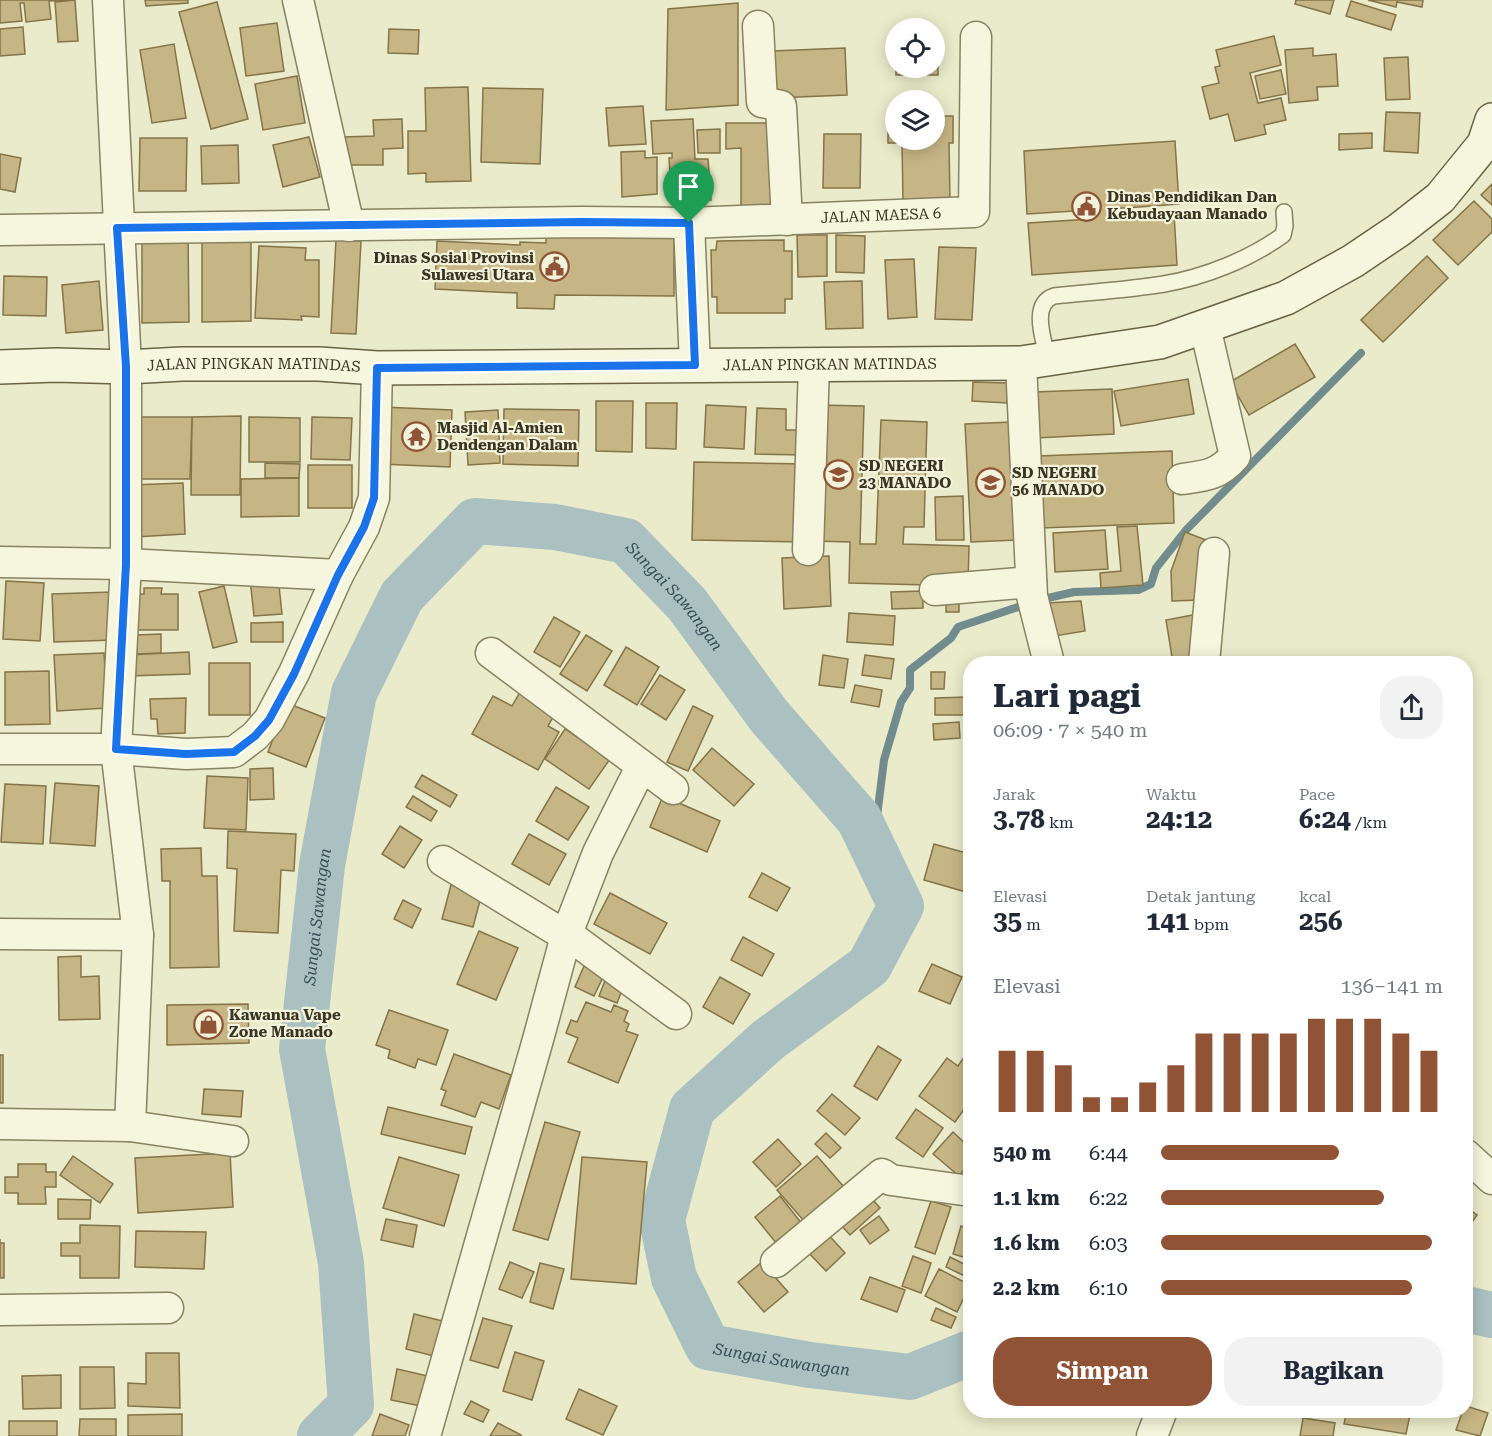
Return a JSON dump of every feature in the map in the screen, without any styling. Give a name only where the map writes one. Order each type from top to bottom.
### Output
[{"type":"street","points":[[108,0],[117,228],[126,367],[126,564],[116,749],[138,935],[130,1125]]},
{"type":"street","points":[[298,0],[349,226]]},
{"type":"street","points":[[758,26],[762,102],[781,106],[788,219]]},
{"type":"street","name":"JALAN MAESA 6","points":[[0,230],[581,222],[689,223],[974,212],[976,37]]},
{"type":"street","name":"JALAN PINGKAN MATINDAS","points":[[0,367],[319,364],[377,368],[1034,362],[1160,342],[1286,298],[1353,261],[1399,230],[1440,198],[1484,144],[1492,120]]},
{"type":"street","points":[[689,223],[695,365]]},
{"type":"street","points":[[1182,479],[1206,476],[1226,467],[1235,456],[1204,327]]},
{"type":"street","points":[[1034,362],[1031,589],[1047,656]]},
{"type":"street","points":[[808,550],[813,365]]},
{"type":"street","points":[[0,749],[116,749],[186,754],[234,752],[255,736],[269,720],[294,674],[338,575],[364,527],[374,498],[377,368]]},
{"type":"street","points":[[1205,656],[1214,554]]},
{"type":"street","points":[[0,562],[126,564],[338,575]]},
{"type":"street","points":[[935,590],[1031,589]]},
{"type":"street","points":[[491,653],[673,789]]},
{"type":"street","points":[[425,1436],[540,1036],[566,936],[598,853],[641,767]]},
{"type":"street","points":[[443,861],[578,942],[676,1014]]},
{"type":"street","points":[[0,934],[138,935]]},
{"type":"street","points":[[0,1124],[130,1125],[233,1141]]},
{"type":"street","points":[[1473,1161],[1492,1179]]},
{"type":"street","points":[[776,1262],[882,1174],[891,1180],[963,1190]]},
{"type":"street","points":[[0,1310],[168,1308]]},
{"type":"street","points":[[1152,1436],[1159,1418]]},
{"type":"lane","points":[[1034,362],[1041,322],[1041,306],[1046,299],[1054,296],[1166,284],[1203,274],[1246,257],[1283,235],[1284,212]]},
{"type":"building","points":[[0,0],[75,0],[49,1],[51,19],[26,22],[24,3],[20,3],[22,21],[0,23]]},
{"type":"building","points":[[75,0],[78,41],[58,42],[55,2]]},
{"type":"building","points":[[145,0],[188,0],[188,3],[146,6]]},
{"type":"building","points":[[1296,0],[1334,0],[1330,14],[1295,4]]},
{"type":"building","points":[[1368,0],[1423,0],[1422,7],[1397,2],[1396,7]]},
{"type":"building","points":[[1351,1],[1396,15],[1391,30],[1346,16]]},
{"type":"building","points":[[217,2],[248,119],[211,129],[179,12]]},
{"type":"building","points":[[738,3],[738,105],[666,110],[668,9]]},
{"type":"building","points":[[277,23],[284,71],[246,76],[240,28]]},
{"type":"building","points":[[23,27],[25,54],[0,56],[0,29]]},
{"type":"building","points":[[389,29],[419,30],[418,54],[388,53]]},
{"type":"building","points":[[1274,36],[1281,65],[1250,73],[1258,103],[1281,98],[1286,120],[1264,125],[1266,134],[1235,141],[1228,114],[1210,119],[1202,87],[1219,83],[1215,67],[1220,66],[1216,50]]},
{"type":"building","points":[[174,44],[186,118],[152,123],[140,50]]},
{"type":"building","points":[[845,48],[847,95],[774,98],[772,51]]},
{"type":"building","points":[[1313,48],[1313,56],[1336,54],[1338,86],[1317,87],[1318,100],[1289,103],[1285,50]]},
{"type":"building","points":[[1408,57],[1410,99],[1386,100],[1384,58]]},
{"type":"building","points":[[1281,70],[1286,94],[1260,99],[1255,76]]},
{"type":"building","points":[[297,76],[305,123],[263,130],[255,84]]},
{"type":"building","points":[[468,87],[471,181],[426,182],[426,173],[408,174],[408,131],[426,131],[425,88]]},
{"type":"building","points":[[483,88],[543,89],[540,164],[481,162]]},
{"type":"building","points":[[643,106],[646,144],[609,146],[606,108]]},
{"type":"building","points":[[1386,112],[1420,113],[1418,153],[1384,151]]},
{"type":"building","points":[[945,116],[953,116],[953,143],[949,143],[950,200],[903,201],[902,150],[945,150]]},
{"type":"building","points":[[402,119],[403,148],[383,149],[383,165],[344,165],[343,137],[374,136],[373,120]]},
{"type":"building","points":[[693,119],[695,159],[708,159],[711,200],[672,203],[669,158],[672,158],[672,153],[653,154],[651,121]]},
{"type":"building","points":[[726,123],[773,123],[774,207],[741,207],[741,148],[726,149]]},
{"type":"building","points":[[720,129],[720,153],[698,153],[697,130]]},
{"type":"building","points":[[1372,133],[1372,148],[1339,150],[1339,134]]},
{"type":"building","points":[[824,134],[861,134],[860,188],[823,188]]},
{"type":"building","points":[[309,137],[320,177],[283,187],[273,145]]},
{"type":"building","points":[[140,138],[187,138],[186,191],[139,191]]},
{"type":"building","name":"Dinas Pendidikan Dan Kebudayaan Manado","points":[[1175,141],[1179,204],[1111,209],[1112,217],[1174,213],[1177,265],[1032,275],[1028,223],[1091,219],[1090,210],[1027,214],[1024,151]]},
{"type":"building","points":[[238,145],[239,183],[202,184],[201,146]]},
{"type":"building","points":[[645,151],[645,158],[657,157],[657,194],[622,197],[621,152]]},
{"type":"building","points":[[0,154],[21,158],[15,192],[0,189]]},
{"type":"building","points":[[1492,184],[1492,205],[1481,195]]},
{"type":"building","points":[[1474,201],[1492,219],[1492,232],[1458,265],[1433,240]]},
{"type":"building","name":"Dinas Sosial Provinsi Sulawesi Utara","points":[[546,229],[674,231],[674,296],[555,295],[554,309],[517,308],[517,293],[435,289],[437,241],[520,245],[520,242],[546,243]]},
{"type":"building","points":[[188,232],[189,322],[142,323],[142,233]]},
{"type":"building","points":[[797,235],[827,235],[827,276],[798,277]]},
{"type":"building","points":[[836,235],[865,236],[864,273],[836,272]]},
{"type":"building","points":[[202,236],[251,236],[251,321],[202,322]]},
{"type":"building","points":[[336,240],[361,241],[356,334],[331,333]]},
{"type":"building","points":[[784,240],[784,251],[792,251],[792,299],[785,299],[785,313],[717,313],[717,297],[712,297],[711,250],[716,250],[717,241]]},
{"type":"building","points":[[259,246],[306,248],[305,260],[319,260],[319,317],[301,316],[302,320],[255,318]]},
{"type":"building","points":[[939,247],[976,248],[972,320],[935,319]]},
{"type":"building","points":[[1427,256],[1448,278],[1383,342],[1361,320]]},
{"type":"building","points":[[914,259],[917,317],[888,319],[885,260]]},
{"type":"building","points":[[4,276],[47,277],[46,316],[3,315]]},
{"type":"building","points":[[99,281],[103,330],[66,333],[62,285]]},
{"type":"building","points":[[862,281],[863,328],[826,329],[824,282]]},
{"type":"building","points":[[1295,344],[1315,377],[1249,415],[1230,382]]},
{"type":"building","points":[[1188,379],[1194,414],[1121,426],[1114,391]]},
{"type":"building","points":[[973,382],[1008,383],[1007,403],[972,401]]},
{"type":"building","points":[[1112,389],[1114,434],[1036,438],[1034,392]]},
{"type":"building","points":[[596,401],[633,401],[632,452],[596,451]]},
{"type":"building","points":[[646,403],[677,403],[676,449],[646,448]]},
{"type":"building","points":[[706,405],[746,407],[744,449],[704,447]]},
{"type":"building","name":"SD NEGERI 23 MANADO","points":[[817,405],[864,406],[860,544],[876,544],[881,420],[927,422],[924,527],[904,527],[903,544],[969,546],[968,586],[849,583],[850,542],[813,541]]},
{"type":"building","name":"Masjid Al-Amien Dendengan Dalam","points":[[382,407],[452,410],[450,467],[380,464]]},
{"type":"building","points":[[757,408],[786,409],[786,430],[808,430],[807,455],[755,454]]},
{"type":"building","points":[[504,409],[579,410],[578,466],[503,464]]},
{"type":"building","points":[[498,410],[500,463],[468,465],[465,412]]},
{"type":"building","points":[[241,416],[240,495],[191,495],[192,417]]},
{"type":"building","points":[[134,417],[192,417],[190,479],[135,479]]},
{"type":"building","points":[[249,417],[300,418],[300,462],[249,462]]},
{"type":"building","points":[[312,417],[352,418],[350,460],[311,459]]},
{"type":"building","name":"SD NEGERI 56 MANADO","points":[[1012,422],[1018,540],[971,542],[965,424]]},
{"type":"building","points":[[1172,451],[1174,523],[1041,528],[1038,456]]},
{"type":"building","points":[[694,462],[805,464],[803,542],[692,540]]},
{"type":"building","points":[[265,463],[300,464],[299,478],[265,478]]},
{"type":"building","points":[[308,465],[352,465],[352,508],[308,508]]},
{"type":"building","points":[[299,478],[299,516],[241,517],[241,479]]},
{"type":"building","points":[[183,483],[185,534],[135,537],[132,485]]},
{"type":"building","points":[[963,496],[964,540],[936,540],[935,497]]},
{"type":"building","points":[[1137,526],[1143,585],[1101,588],[1100,573],[1121,571],[1117,527]]},
{"type":"building","points":[[1105,530],[1108,569],[1055,572],[1053,533]]},
{"type":"building","points":[[1185,532],[1206,540],[1200,600],[1172,601],[1171,571]]},
{"type":"building","points":[[829,556],[831,606],[784,609],[782,558]]},
{"type":"building","points":[[278,576],[282,614],[254,616],[250,579]]},
{"type":"building","points":[[6,581],[44,583],[40,641],[3,639]]},
{"type":"building","points":[[224,586],[237,642],[213,648],[199,592]]},
{"type":"building","points":[[144,588],[162,588],[161,594],[178,594],[178,630],[137,630],[138,594],[144,594]]},
{"type":"building","points":[[923,591],[923,608],[892,609],[891,592]]},
{"type":"building","points":[[112,592],[114,640],[54,642],[52,594]]},
{"type":"building","points":[[946,593],[959,593],[959,612],[946,612]]},
{"type":"building","points":[[1081,601],[1085,631],[1055,636],[1047,603]]},
{"type":"building","points":[[849,613],[895,616],[893,645],[847,642]]},
{"type":"building","points":[[1198,614],[1196,656],[1172,656],[1166,620]]},
{"type":"building","points":[[554,617],[580,632],[560,667],[534,652]]},
{"type":"building","points":[[283,622],[283,642],[251,642],[251,623]]},
{"type":"building","points":[[161,634],[161,653],[137,654],[136,635]]},
{"type":"building","points":[[586,635],[612,651],[587,691],[560,674]]},
{"type":"building","points":[[626,647],[659,667],[637,705],[604,685]]},
{"type":"building","points":[[189,652],[190,674],[128,676],[127,655]]},
{"type":"building","points":[[104,653],[107,708],[57,711],[54,655]]},
{"type":"building","points":[[823,655],[848,659],[844,688],[819,685]]},
{"type":"building","points":[[865,655],[894,659],[891,679],[862,675]]},
{"type":"building","points":[[209,663],[250,663],[250,715],[209,715]]},
{"type":"building","points":[[49,671],[50,724],[5,725],[5,672]]},
{"type":"building","points":[[931,672],[945,672],[944,689],[931,689]]},
{"type":"building","points":[[660,675],[685,690],[666,720],[641,704]]},
{"type":"building","points":[[855,685],[882,690],[879,707],[851,702]]},
{"type":"building","points":[[520,692],[556,712],[548,726],[559,732],[538,770],[472,734],[493,696],[512,706]]},
{"type":"building","points":[[963,697],[963,715],[935,715],[935,698]]},
{"type":"building","points":[[186,698],[185,733],[158,734],[157,719],[151,719],[150,699]]},
{"type":"building","points":[[287,703],[325,718],[306,767],[268,752]]},
{"type":"building","points":[[693,706],[713,716],[688,771],[667,762]]},
{"type":"building","points":[[959,722],[960,738],[934,740],[933,724]]},
{"type":"building","points":[[565,729],[610,759],[589,789],[545,759]]},
{"type":"building","points":[[712,748],[754,784],[734,806],[693,770]]},
{"type":"building","points":[[273,768],[274,799],[250,800],[250,769]]},
{"type":"building","points":[[422,775],[457,795],[450,807],[415,787]]},
{"type":"building","points":[[207,776],[248,778],[246,830],[204,828]]},
{"type":"building","points":[[55,783],[99,786],[95,846],[50,843]]},
{"type":"building","points":[[5,784],[46,786],[43,844],[1,842]]},
{"type":"building","points":[[556,787],[589,807],[568,840],[536,821]]},
{"type":"building","points":[[413,796],[437,811],[431,821],[406,807]]},
{"type":"building","points":[[663,796],[720,821],[707,852],[650,827]]},
{"type":"building","points":[[400,826],[422,840],[404,868],[382,854]]},
{"type":"building","points":[[228,831],[296,834],[294,871],[281,870],[278,933],[234,931],[237,869],[227,868]]},
{"type":"building","points":[[529,834],[566,854],[549,885],[512,864]]},
{"type":"building","points":[[934,844],[963,852],[963,891],[924,880]]},
{"type":"building","points":[[201,848],[202,876],[217,876],[219,967],[170,968],[170,881],[162,881],[161,849]]},
{"type":"building","points":[[762,873],[790,888],[777,911],[749,897]]},
{"type":"building","points":[[451,885],[482,893],[473,927],[442,919]]},
{"type":"building","points":[[610,893],[667,923],[650,954],[594,924]]},
{"type":"building","points":[[403,900],[421,909],[412,928],[394,919]]},
{"type":"building","points":[[479,931],[518,948],[496,1000],[457,984]]},
{"type":"building","points":[[743,937],[774,954],[762,976],[731,960]]},
{"type":"building","points":[[81,956],[81,977],[99,976],[100,1019],[59,1020],[58,957]]},
{"type":"building","points":[[932,964],[962,977],[950,1004],[919,991]]},
{"type":"building","points":[[584,966],[604,975],[594,996],[575,987]]},
{"type":"building","points":[[608,973],[626,980],[617,1003],[599,996]]},
{"type":"building","points":[[720,977],[750,994],[733,1024],[703,1007]]},
{"type":"building","points":[[586,1002],[611,1012],[614,1005],[628,1011],[624,1021],[629,1024],[626,1031],[638,1035],[618,1083],[568,1062],[578,1038],[566,1033],[571,1020],[577,1022]]},
{"type":"building","name":"Kawanua Vape Zone Manado","points":[[248,1004],[249,1043],[167,1045],[167,1005]]},
{"type":"building","points":[[389,1010],[448,1030],[436,1065],[418,1059],[415,1068],[388,1058],[390,1050],[376,1045]]},
{"type":"building","points":[[878,1046],[901,1060],[877,1100],[854,1086]]},
{"type":"building","points":[[454,1054],[511,1075],[499,1109],[481,1102],[475,1117],[441,1105],[446,1091],[441,1089]]},
{"type":"building","points":[[0,1055],[3,1055],[3,1103],[0,1103]]},
{"type":"building","points":[[947,1058],[958,1066],[963,1059],[963,1111],[955,1122],[919,1096]]},
{"type":"building","points":[[204,1089],[243,1091],[241,1117],[202,1114]]},
{"type":"building","points":[[832,1094],[860,1118],[845,1135],[817,1111]]},
{"type":"building","points":[[388,1107],[472,1127],[465,1154],[381,1134]]},
{"type":"building","points":[[916,1109],[943,1128],[923,1157],[896,1138]]},
{"type":"building","points":[[545,1122],[580,1132],[548,1240],[513,1230]]},
{"type":"building","points":[[953,1132],[963,1141],[963,1171],[959,1176],[933,1154]]},
{"type":"building","points":[[826,1133],[841,1148],[830,1158],[815,1144]]},
{"type":"building","points":[[778,1139],[801,1164],[776,1187],[753,1162]]},
{"type":"building","points":[[230,1153],[233,1207],[138,1213],[135,1158]]},
{"type":"building","points":[[73,1156],[113,1184],[100,1203],[60,1175]]},
{"type":"building","points":[[817,1156],[844,1187],[804,1221],[777,1190]]},
{"type":"building","points":[[399,1157],[459,1175],[444,1226],[383,1208]]},
{"type":"building","points":[[582,1157],[647,1162],[636,1284],[571,1279]]},
{"type":"building","points":[[18,1164],[46,1164],[46,1172],[56,1172],[56,1187],[45,1187],[46,1204],[18,1204],[18,1193],[5,1193],[5,1177],[18,1177]]},
{"type":"building","points":[[867,1193],[880,1208],[850,1235],[836,1220]]},
{"type":"building","points":[[780,1196],[802,1224],[777,1244],[755,1217]]},
{"type":"building","points":[[58,1199],[91,1200],[90,1219],[58,1219]]},
{"type":"building","points":[[931,1201],[951,1207],[935,1254],[915,1247]]},
{"type":"building","points":[[879,1216],[889,1230],[870,1244],[860,1230]]},
{"type":"building","points":[[386,1219],[417,1225],[413,1247],[381,1240]]},
{"type":"building","points":[[80,1225],[120,1226],[119,1278],[80,1278],[80,1256],[61,1256],[61,1243],[80,1243]]},
{"type":"building","points":[[961,1226],[963,1227],[963,1257],[953,1254]]},
{"type":"building","points":[[136,1231],[206,1232],[204,1269],[135,1267]]},
{"type":"building","points":[[825,1231],[845,1253],[826,1271],[805,1249]]},
{"type":"building","points":[[0,1243],[4,1243],[4,1278],[0,1278]]},
{"type":"building","points":[[913,1256],[931,1263],[921,1293],[902,1286]]},
{"type":"building","points":[[950,1257],[963,1264],[963,1275],[946,1267]]},
{"type":"building","points":[[510,1262],[534,1272],[522,1298],[499,1289]]},
{"type":"building","points":[[762,1262],[788,1292],[764,1312],[738,1282]]},
{"type":"building","points":[[540,1263],[564,1269],[553,1309],[530,1302]]},
{"type":"building","points":[[939,1269],[963,1281],[963,1300],[957,1312],[925,1296]]},
{"type":"building","points":[[870,1277],[905,1290],[897,1312],[861,1299]]},
{"type":"building","points":[[936,1308],[956,1317],[951,1328],[931,1320]]},
{"type":"building","points":[[414,1314],[447,1322],[438,1357],[406,1349]]},
{"type":"building","points":[[483,1318],[512,1326],[498,1368],[470,1360]]},
{"type":"building","points":[[515,1352],[544,1361],[532,1400],[503,1391]]},
{"type":"building","points":[[146,1353],[179,1353],[180,1408],[128,1406],[128,1383],[146,1384]]},
{"type":"building","points":[[80,1367],[114,1367],[115,1408],[80,1409]]},
{"type":"building","points":[[397,1369],[428,1376],[421,1406],[391,1400]]},
{"type":"building","points":[[61,1375],[61,1408],[23,1409],[22,1376]]},
{"type":"building","points":[[579,1389],[617,1406],[603,1435],[566,1419]]},
{"type":"building","points":[[471,1401],[489,1410],[483,1422],[464,1414]]},
{"type":"building","points":[[1473,1408],[1488,1413],[1480,1436],[1456,1430],[1460,1418],[1473,1418]]},
{"type":"building","points":[[182,1414],[182,1436],[128,1436],[128,1415]]},
{"type":"building","points":[[380,1414],[409,1425],[405,1436],[372,1436]]},
{"type":"building","points":[[1303,1418],[1335,1423],[1333,1436],[1300,1436]]},
{"type":"building","points":[[1345,1418],[1409,1418],[1406,1434],[1344,1424]]},
{"type":"building","points":[[80,1419],[116,1419],[116,1436],[79,1436]]},
{"type":"building","points":[[9,1421],[57,1421],[57,1436],[9,1436]]},
{"type":"building","points":[[498,1423],[521,1435],[521,1436],[490,1436]]},
{"type":"waterway","points":[[1039,600],[1074,592],[1138,590],[1151,584],[1156,568],[1187,529],[1361,353]]},
{"type":"waterway","name":"Sungai Sawangan","points":[[320,1436],[351,1405],[341,1263],[302,1049],[322,865],[354,693],[402,596],[475,521],[555,527],[626,541],[687,604],[769,716],[859,819],[901,906],[869,966],[768,1040],[692,1109],[662,1220],[674,1278],[708,1347],[810,1365],[910,1377],[963,1356]]},
{"type":"waterway","points":[[873,849],[884,760],[901,702],[910,688],[910,670],[951,638],[958,627],[1027,604]]},
{"type":"waterway","name":"Sungai Sawangan","points":[[1473,1311],[1492,1315]]},
{"type":"place","name":"Dinas Pendidikan Dan Kebudayaan Manado","points":[[1086,206]]},
{"type":"place","name":"Dinas Sosial Provinsi Sulawesi Utara","points":[[555,267]]},
{"type":"place","name":"Masjid Al-Amien Dendengan Dalam","points":[[416,437]]},
{"type":"place","name":"SD NEGERI 23 MANADO","points":[[838,475]]},
{"type":"place","name":"SD NEGERI 56 MANADO","points":[[991,482]]},
{"type":"place","name":"Kawanua Vape Zone Manado","points":[[208,1024]]},
{"type":"route","points":[[581,222],[689,223],[688,242],[695,365],[377,368],[374,498],[364,527],[338,575],[294,674],[269,720],[255,736],[234,752],[186,754],[116,749],[126,564],[126,367],[117,228],[581,222]]}]
